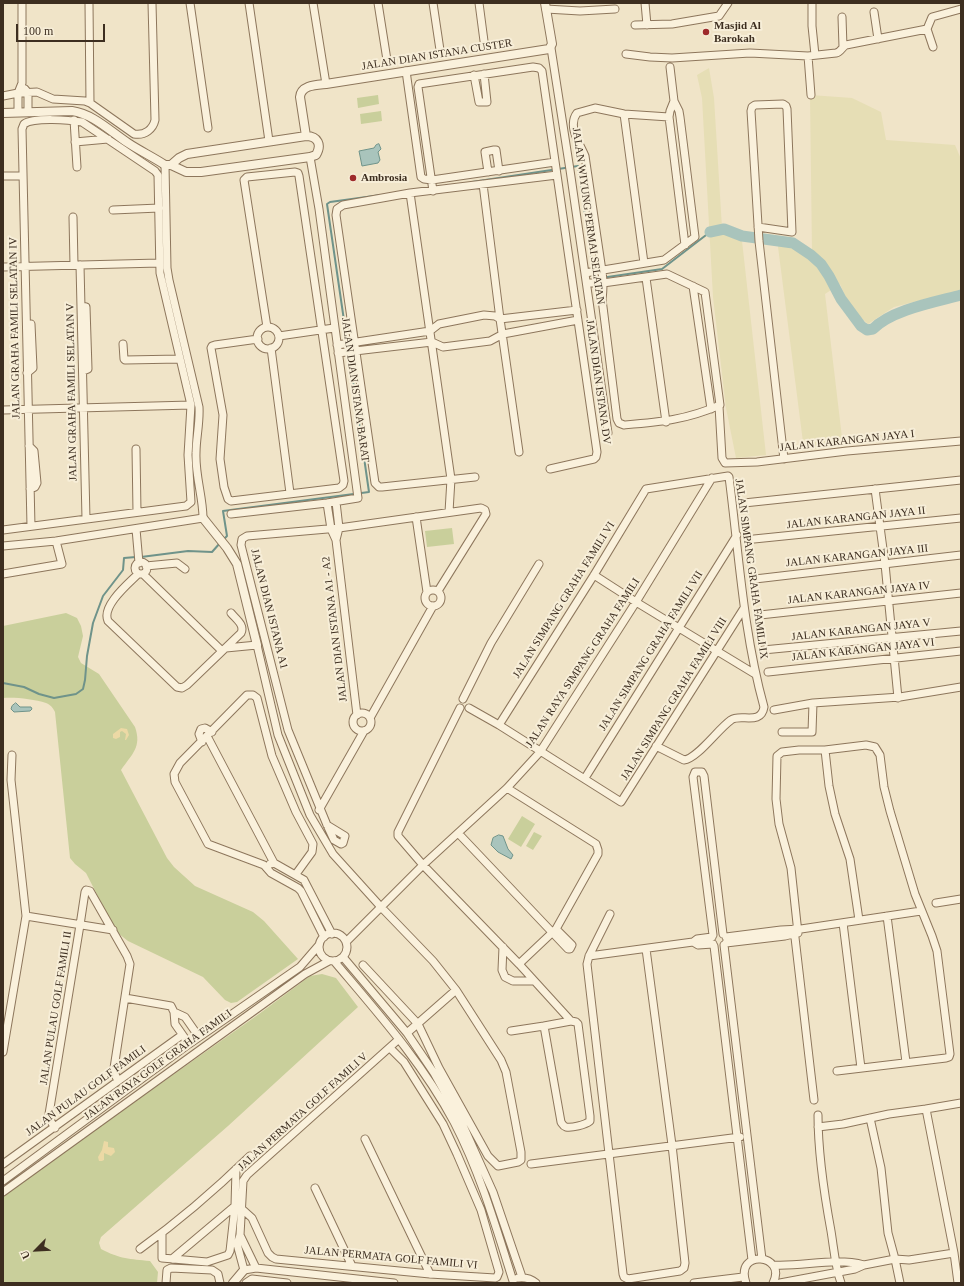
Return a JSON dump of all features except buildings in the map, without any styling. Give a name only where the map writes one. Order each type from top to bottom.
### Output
[{"type":"street","points":[[18,112],[18,93],[22,83],[22,3]]},
{"type":"street","points":[[89,3],[90,103]]},
{"type":"street","points":[[3,96],[18,93],[40,93],[55,100],[85,101],[134,134],[139,135],[147,132],[154,125],[155,115],[152,3]]},
{"type":"street","points":[[190,3],[208,128]]},
{"type":"street","points":[[249,3],[269,141]]},
{"type":"street","points":[[313,3],[326,84]]},
{"type":"street","name":"JALAN DIAN ISTANA CUSTER","points":[[378,3],[386,60]]},
{"type":"street","name":"JALAN DIAN ISTANA CUSTER","points":[[433,3],[440,50]]},
{"type":"street","name":"JALAN DIAN ISTANA CUSTER","points":[[479,3],[484,41]]},
{"type":"street","points":[[645,3],[647,25]]},
{"type":"street","points":[[635,26],[672,24],[719,16],[728,3]]},
{"type":"street","points":[[811,95],[812,3]]},
{"type":"street","points":[[546,6],[580,11],[615,9]]},
{"type":"street","name":"JALAN WIYUNG PERMAI SELATAN","points":[[546,6],[551,48],[587,273],[591,314],[608,433]]},
{"type":"street","points":[[933,47],[927,29],[932,17],[961,9]]},
{"type":"street","points":[[874,12],[878,39]]},
{"type":"street","points":[[842,17],[843,47]]},
{"type":"street","points":[[626,54],[672,58],[750,53],[812,56],[838,53],[843,47],[927,29]]},
{"type":"street","name":"JALAN DIAN ISTANA CUSTER","points":[[306,136],[300,94],[303,89],[307,87],[547,50],[551,48]]},
{"type":"street","points":[[433,185],[418,86],[421,83],[474,75],[533,67],[541,69],[578,315]]},
{"type":"street","points":[[587,273],[601,272],[664,260],[686,245],[695,236],[679,110],[674,101],[670,67]]},
{"type":"street","points":[[406,71],[421,177],[433,185],[483,184],[556,168]]},
{"type":"street","points":[[474,75],[479,103],[486,102],[484,74]]},
{"type":"street","points":[[22,83],[28,93],[28,112]]},
{"type":"street","points":[[674,101],[669,116],[686,245]]},
{"type":"street","points":[[758,230],[792,232],[787,109],[783,104],[755,105],[752,107],[751,111],[758,230],[759,241],[784,459]]},
{"type":"street","points":[[587,283],[603,282],[646,278],[666,274],[705,292],[720,404],[711,409],[688,417],[666,422],[624,425],[618,422],[602,299],[603,282],[585,156],[577,141],[573,120],[577,113],[595,108],[624,114],[669,116]]},
{"type":"street","points":[[3,112],[80,112],[168,165],[190,173],[310,157],[317,153],[318,144],[313,137],[306,136],[269,141],[187,154],[168,165]]},
{"type":"street","points":[[624,114],[644,263]]},
{"type":"street","name":"JALAN GRAHA FAMILI SELATAN IV","points":[[31,526],[22,129],[24,124],[32,120],[74,120]]},
{"type":"street","points":[[3,530],[186,506],[191,502],[188,455],[190,405],[160,273],[157,172],[82,122],[74,120],[77,167]]},
{"type":"street","points":[[75,142],[108,139]]},
{"type":"street","points":[[488,172],[486,151],[496,150],[499,171]]},
{"type":"street","name":"JALAN DIAN ISTANA BARAT","points":[[231,514],[336,502],[358,498],[340,349],[334,328],[319,209],[310,157]]},
{"type":"street","points":[[168,165],[165,213],[168,274],[199,407],[200,418],[196,454],[203,518],[227,548],[240,570],[278,734],[310,815],[333,854],[433,961],[456,990],[504,1066],[522,1158],[518,1162],[498,1166],[488,1156],[439,1068],[418,1024],[363,965]]},
{"type":"street","points":[[475,476],[382,487],[379,487],[375,483],[354,351],[336,215],[337,210],[344,205],[410,194],[433,185],[488,172],[556,168]]},
{"type":"street","points":[[258,339],[215,344],[212,348],[223,415],[220,460],[224,487],[228,499],[231,501],[339,488],[343,486],[344,481],[299,176],[298,173],[295,172],[247,177],[244,180],[267,327]]},
{"type":"street","points":[[3,176],[23,176]]},
{"type":"street","points":[[483,184],[519,452]]},
{"type":"street","points":[[410,194],[451,479],[449,512]]},
{"type":"street","points":[[114,210],[159,208]]},
{"type":"street","name":"JALAN GRAHA FAMILI SELATAN V","points":[[73,217],[81,306],[86,519]]},
{"type":"street","points":[[3,267],[159,263]]},
{"type":"street","points":[[646,278],[666,422]]},
{"type":"street","points":[[693,286],[711,409]]},
{"type":"street","points":[[340,349],[353,343],[430,331],[439,324],[484,315],[495,316],[500,319],[591,314]]},
{"type":"street","points":[[340,349],[354,351],[432,342],[443,347],[490,341],[503,334],[578,315]]},
{"type":"street","name":"JALAN DIAN ISTANA DV","points":[[550,469],[594,459],[597,455],[578,315]]},
{"type":"street","points":[[267,327],[275,329],[279,336],[277,344],[270,348],[262,346],[258,339],[260,332],[267,327]]},
{"type":"street","points":[[279,336],[334,328]]},
{"type":"street","points":[[123,344],[125,360],[180,359]]},
{"type":"street","points":[[270,348],[290,493]]},
{"type":"street","name":"JALAN KARANGAN JAYA I","points":[[720,404],[722,458],[726,463],[735,464],[961,441]]},
{"type":"street","points":[[3,410],[190,405]]},
{"type":"street","points":[[136,449],[137,512]]},
{"type":"street","name":"JALAN SIMPANG GRAHA FAMILI IX","points":[[648,488],[712,478],[729,477],[737,535],[744,608],[755,674],[764,707],[761,714],[754,718],[733,718],[722,726],[696,755],[687,760],[684,760],[656,746]]},
{"type":"street","name":"JALAN RAYA SIMPANG GRAHA FAMILI","points":[[346,942],[380,906],[507,788],[540,752],[636,602],[712,478]]},
{"type":"street","points":[[744,503],[961,480]]},
{"type":"street","name":"JALAN SIMPANG GRAHA FAMILI VI","points":[[499,725],[594,575],[645,490],[648,488]]},
{"type":"street","points":[[875,489],[898,698]]},
{"type":"street","name":"JALAN DIAN ISTANA A1 - A2","points":[[336,502],[339,528],[336,540]]},
{"type":"street","name":"JALAN DIAN ISTANA A1 - A2","points":[[327,503],[331,529],[336,540],[356,715]]},
{"type":"street","name":"JALAN DIAN ISTANA A1","points":[[327,825],[319,810],[288,730],[241,545],[242,539],[246,536],[331,529],[481,508],[485,510],[486,514],[438,591]]},
{"type":"street","points":[[416,517],[427,592]]},
{"type":"street","points":[[3,546],[56,541],[203,518]]},
{"type":"street","name":"JALAN KARANGAN JAYA II","points":[[754,540],[961,518]]},
{"type":"street","points":[[136,529],[141,563],[146,572],[141,574],[112,601],[108,608],[107,618],[172,684],[182,688],[187,685],[241,633],[243,629],[231,613]]},
{"type":"street","name":"JALAN SIMPANG GRAHA FAMILI VII","points":[[585,778],[678,627],[737,535]]},
{"type":"street","points":[[3,574],[62,564],[56,541]]},
{"type":"street","name":"JALAN KARANGAN JAYA III","points":[[755,579],[961,555]]},
{"type":"street","points":[[185,569],[177,563],[141,563],[136,564],[135,569],[224,649],[257,646]]},
{"type":"street","points":[[539,564],[491,643],[463,700],[459,704],[460,708],[398,832],[400,840],[423,865],[519,964],[571,1021],[576,1022],[579,1028],[590,1116],[590,1121],[587,1124],[567,1127],[561,1122],[544,1026]]},
{"type":"street","points":[[594,575],[755,674]]},
{"type":"street","points":[[432,589],[438,591],[441,601],[436,606],[429,605],[424,598],[427,592],[432,589]]},
{"type":"street","name":"JALAN KARANGAN JAYA IV","points":[[760,615],[961,593]]},
{"type":"street","points":[[319,810],[364,731],[367,730],[371,724],[370,718],[432,606]]},
{"type":"street","name":"JALAN SIMPANG GRAHA FAMILI VIII","points":[[585,778],[620,802],[623,801],[656,746],[744,608]]},
{"type":"street","name":"JALAN KARANGAN JAYA V","points":[[763,650],[961,630]]},
{"type":"street","name":"JALAN KARANGAN JAYA VI","points":[[768,672],[961,651]]},
{"type":"street","points":[[774,710],[813,703],[898,698],[961,687]]},
{"type":"street","points":[[296,874],[312,852],[313,844],[296,812],[272,756],[257,698],[253,695],[247,695],[180,763],[174,774],[174,779],[208,844],[264,865],[271,873],[301,890],[324,937]]},
{"type":"street","points":[[463,700],[469,702],[469,708]]},
{"type":"street","points":[[782,732],[812,732],[813,703]]},
{"type":"street","points":[[460,708],[463,710],[469,708],[585,778]]},
{"type":"street","points":[[364,731],[360,730],[354,725],[354,718],[356,715],[362,713],[368,715],[370,718]]},
{"type":"street","points":[[207,736],[274,863],[296,874],[306,882],[332,934]]},
{"type":"street","points":[[814,1100],[790,868],[778,818],[776,799],[776,759],[779,754],[784,751],[825,750],[866,745],[877,748],[880,755],[884,787],[890,811],[921,911],[937,951],[950,1054],[946,1058],[837,1071]]},
{"type":"street","points":[[825,750],[829,786],[835,814],[850,859],[859,920]]},
{"type":"street","points":[[3,1052],[26,916],[11,780],[12,756]]},
{"type":"street","points":[[752,1260],[693,777],[695,772],[702,772],[704,776],[725,940],[746,1136],[762,1258]]},
{"type":"street","points":[[507,788],[598,846],[598,854],[555,931],[519,964]]},
{"type":"street","points":[[458,833],[555,931]]},
{"type":"street","points":[[264,865],[274,863]]},
{"type":"street","points":[[271,873],[274,863]]},
{"type":"street","name":"JALAN PULAU GOLF FAMILI II","points":[[55,1128],[50,1120],[49,1114],[86,890],[90,891],[113,930]]},
{"type":"street","points":[[936,904],[961,899]]},
{"type":"street","points":[[589,956],[693,942],[698,945],[713,940],[716,933],[725,940],[797,931],[921,911]]},
{"type":"street","points":[[610,914],[589,956],[587,964],[623,1274],[624,1277],[628,1279],[680,1271],[684,1268],[685,1263],[672,1145],[646,949]]},
{"type":"street","points":[[26,916],[113,930],[130,964],[114,1068],[118,1081]]},
{"type":"street","points":[[887,916],[906,1062]]},
{"type":"street","points":[[843,923],[861,1068]]},
{"type":"street","points":[[331,961],[343,957],[347,950],[346,942],[340,936],[332,934],[324,937],[320,945],[319,949],[322,956],[331,961],[399,1039],[425,1076],[453,1121],[487,1199],[512,1282],[522,1277],[531,1279],[536,1283]]},
{"type":"street","points":[[713,940],[720,947],[725,940]]},
{"type":"street","name":"JALAN RAYA GOLF GRAHA FAMILI","points":[[3,1180],[188,1044],[300,967],[320,945]]},
{"type":"street","points":[[503,948],[502,970],[505,977],[513,981],[533,981]]},
{"type":"street","points":[[343,957],[407,1032],[434,1073],[461,1121],[493,1192],[522,1277]]},
{"type":"street","name":"JALAN RAYA GOLF GRAHA FAMILI","points":[[3,1192],[305,974],[331,961]]},
{"type":"street","points":[[407,1032],[456,990]]},
{"type":"street","points":[[125,998],[171,1006],[174,1012],[175,1024],[188,1044]]},
{"type":"street","points":[[174,1012],[185,1017],[199,1037]]},
{"type":"street","points":[[511,1031],[571,1021]]},
{"type":"street","name":"JALAN PULAU GOLF FAMILI","points":[[3,1164],[182,1035]]},
{"type":"street","name":"JALAN PERMATA GOLF FAMILI V","points":[[244,1270],[237,1244],[240,1235],[243,1181],[247,1175],[399,1039]]},
{"type":"street","name":"JALAN PERMATA GOLF FAMILI VI","points":[[242,1209],[252,1218],[268,1253],[276,1259],[430,1274],[495,1278],[498,1276],[499,1272],[481,1210],[458,1154],[443,1124],[404,1062],[390,1048]]},
{"type":"street","points":[[818,1127],[961,1103]]},
{"type":"street","points":[[926,1110],[954,1253],[958,1283]]},
{"type":"street","points":[[818,1114],[822,1175],[837,1272],[841,1283]]},
{"type":"street","points":[[870,1118],[881,1168],[888,1233],[900,1283]]},
{"type":"street","points":[[531,1164],[746,1136]]},
{"type":"street","points":[[365,1139],[430,1274]]},
{"type":"street","points":[[140,1249],[162,1233],[250,1156]]},
{"type":"street","points":[[228,1255],[231,1246],[235,1206],[236,1169]]},
{"type":"street","points":[[315,1188],[352,1266]]},
{"type":"street","points":[[172,1259],[235,1206]]},
{"type":"street","points":[[162,1233],[162,1258],[207,1262],[228,1255],[241,1257]]},
{"type":"street","points":[[240,1235],[256,1268]]},
{"type":"street","points":[[780,1283],[855,1269],[864,1265],[895,1259],[909,1260],[954,1253]]},
{"type":"street","points":[[694,1283],[745,1280],[744,1270],[747,1264],[752,1260],[762,1258],[773,1265],[776,1272],[776,1279],[773,1283]]},
{"type":"street","points":[[773,1265],[787,1266],[836,1261],[864,1265]]},
{"type":"street","points":[[166,1283],[167,1270],[171,1268],[212,1270],[218,1274],[220,1283]]},
{"type":"street","points":[[233,1283],[244,1270],[256,1268],[394,1283]]},
{"type":"street","points":[[247,1282],[252,1280],[287,1283]]},
{"type":"shaded area","points":[[709,68],[714,98],[722,228],[741,232],[766,455],[736,458],[726,408],[713,297],[702,98],[697,75]]},
{"type":"shaded area","points":[[810,95],[852,98],[881,112],[886,140],[955,145],[961,159],[961,293],[937,296],[894,307],[868,324],[851,309],[840,284],[825,294],[843,446],[804,450],[777,239],[796,243],[812,253]]},
{"type":"green space","points":[[378,95],[379,104],[358,108],[357,98]]},
{"type":"green space","points":[[381,111],[382,121],[361,124],[360,114]]},
{"type":"green space","points":[[452,528],[454,544],[427,547],[425,531]]},
{"type":"green space","points":[[66,613],[77,618],[81,626],[83,636],[78,657],[81,663],[99,674],[135,727],[137,734],[137,745],[121,770],[167,858],[174,867],[195,886],[253,912],[264,921],[298,959],[237,1002],[231,1003],[225,1000],[203,977],[128,941],[119,934],[112,924],[86,873],[70,858],[55,712],[53,708],[46,703],[24,699],[3,698],[3,626]]},
{"type":"green space","points":[[522,816],[535,824],[521,847],[508,839]]},
{"type":"green space","points":[[534,832],[542,836],[533,850],[526,846]]},
{"type":"green space","points":[[322,974],[336,978],[358,1007],[228,1126],[101,1237],[99,1243],[101,1249],[125,1258],[150,1261],[158,1272],[157,1283],[3,1283],[3,1195],[259,1014],[310,976]]},
{"type":"sand","points":[[121,728],[127,729],[129,735],[126,740],[126,734],[122,731],[120,732],[120,737],[116,739],[113,738],[113,734]]},
{"type":"sand","points":[[104,1141],[108,1142],[108,1147],[114,1148],[115,1152],[111,1156],[104,1153],[104,1160],[99,1161],[98,1157],[102,1150]]},
{"type":"water","points":[[379,144],[381,149],[378,152],[380,160],[378,163],[362,166],[359,151],[374,148]]},
{"type":"water","points":[[16,703],[20,707],[31,707],[32,709],[30,711],[14,712],[11,709]]},
{"type":"water","points":[[499,835],[503,836],[508,849],[513,855],[511,859],[498,852],[491,845],[493,838]]},
{"type":"waterway","points":[[472,182],[578,166],[593,270]]},
{"type":"waterway","points":[[347,341],[327,204],[330,202],[381,195]]},
{"type":"waterway","points":[[710,232],[724,229],[742,236],[793,243],[821,264],[841,299],[861,326],[867,330],[873,329],[881,322],[902,312],[961,295]]},
{"type":"waterway","points":[[593,274],[594,279],[662,269],[710,232]]},
{"type":"waterway","points":[[223,540],[227,536],[223,511],[369,492],[349,354]]},
{"type":"waterway","points":[[141,557],[188,551],[212,552],[220,543]]},
{"type":"waterway","points":[[3,683],[24,687],[39,694],[54,698],[76,694],[83,689],[93,623],[103,596],[123,570],[124,558],[136,557]]},
{"type":"place","name":"Masjid Al Barokah","points":[[706,32]]},
{"type":"place","name":"Ambrosia","points":[[353,178]]}]
